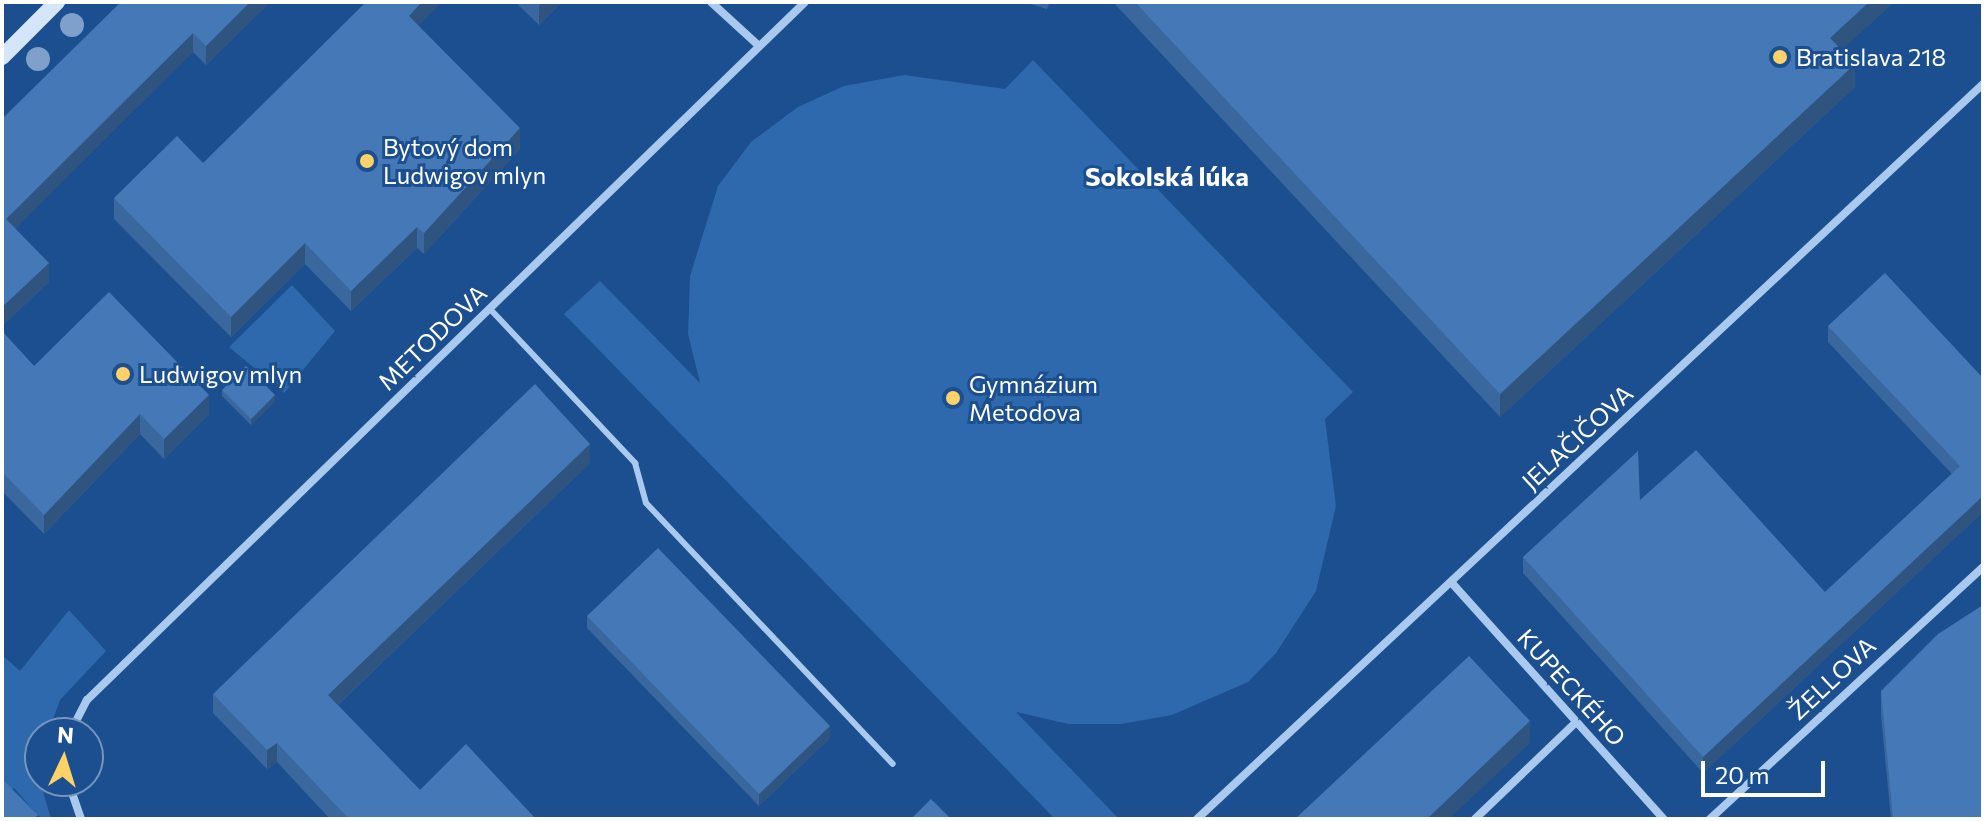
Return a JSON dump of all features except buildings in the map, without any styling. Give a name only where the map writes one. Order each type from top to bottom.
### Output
[{"type":"street","points":[[2,57],[57,2]]},
{"type":"street","points":[[711,2],[759,46]]},
{"type":"street","name":"METODOVA","points":[[78,717],[87,700],[805,2]]},
{"type":"street","name":"JELAČIČOVA","points":[[1197,819],[1983,84]]},
{"type":"street","name":"ŽELLOVA","points":[[1710,819],[1983,567]]},
{"type":"street","name":"KUPECKÉHO","points":[[1451,582],[1664,819]]},
{"type":"street","points":[[1475,819],[1576,722]]},
{"type":"street","points":[[73,797],[81,819]]},
{"type":"lane","points":[[490,309],[635,463],[646,503],[893,764]]},
{"type":"shaded area","points":[[1033,60],[1353,392],[1325,419],[1336,506],[1316,591],[1276,653],[1248,682],[1172,715],[1121,724],[1068,724],[1016,712],[1119,819],[1055,819],[564,314],[600,281],[700,383],[688,334],[690,276],[718,186],[751,142],[798,107],[844,86],[904,75],[1005,89]]},
{"type":"shaded area","points":[[292,285],[335,331],[284,393],[229,347]]},
{"type":"shaded area","points":[[69,610],[106,651],[60,700],[54,717],[24,717],[24,797],[45,797],[51,819],[41,819],[14,788],[2,799],[2,655],[20,671]]},
{"type":"tram line","points":[[2,5],[5,2]]},
{"type":"place","name":"Bratislava 218","points":[[1780,57]]},
{"type":"place","name":"Bytový dom Ludwigov mlyn","points":[[367,161]]},
{"type":"place","name":"Ludwigov mlyn","points":[[123,374]]},
{"type":"place","name":"Gymnázium Metodova","points":[[953,398]]},
{"type":"district","name":"Sokolská lúka","points":[[1167,176]]}]
